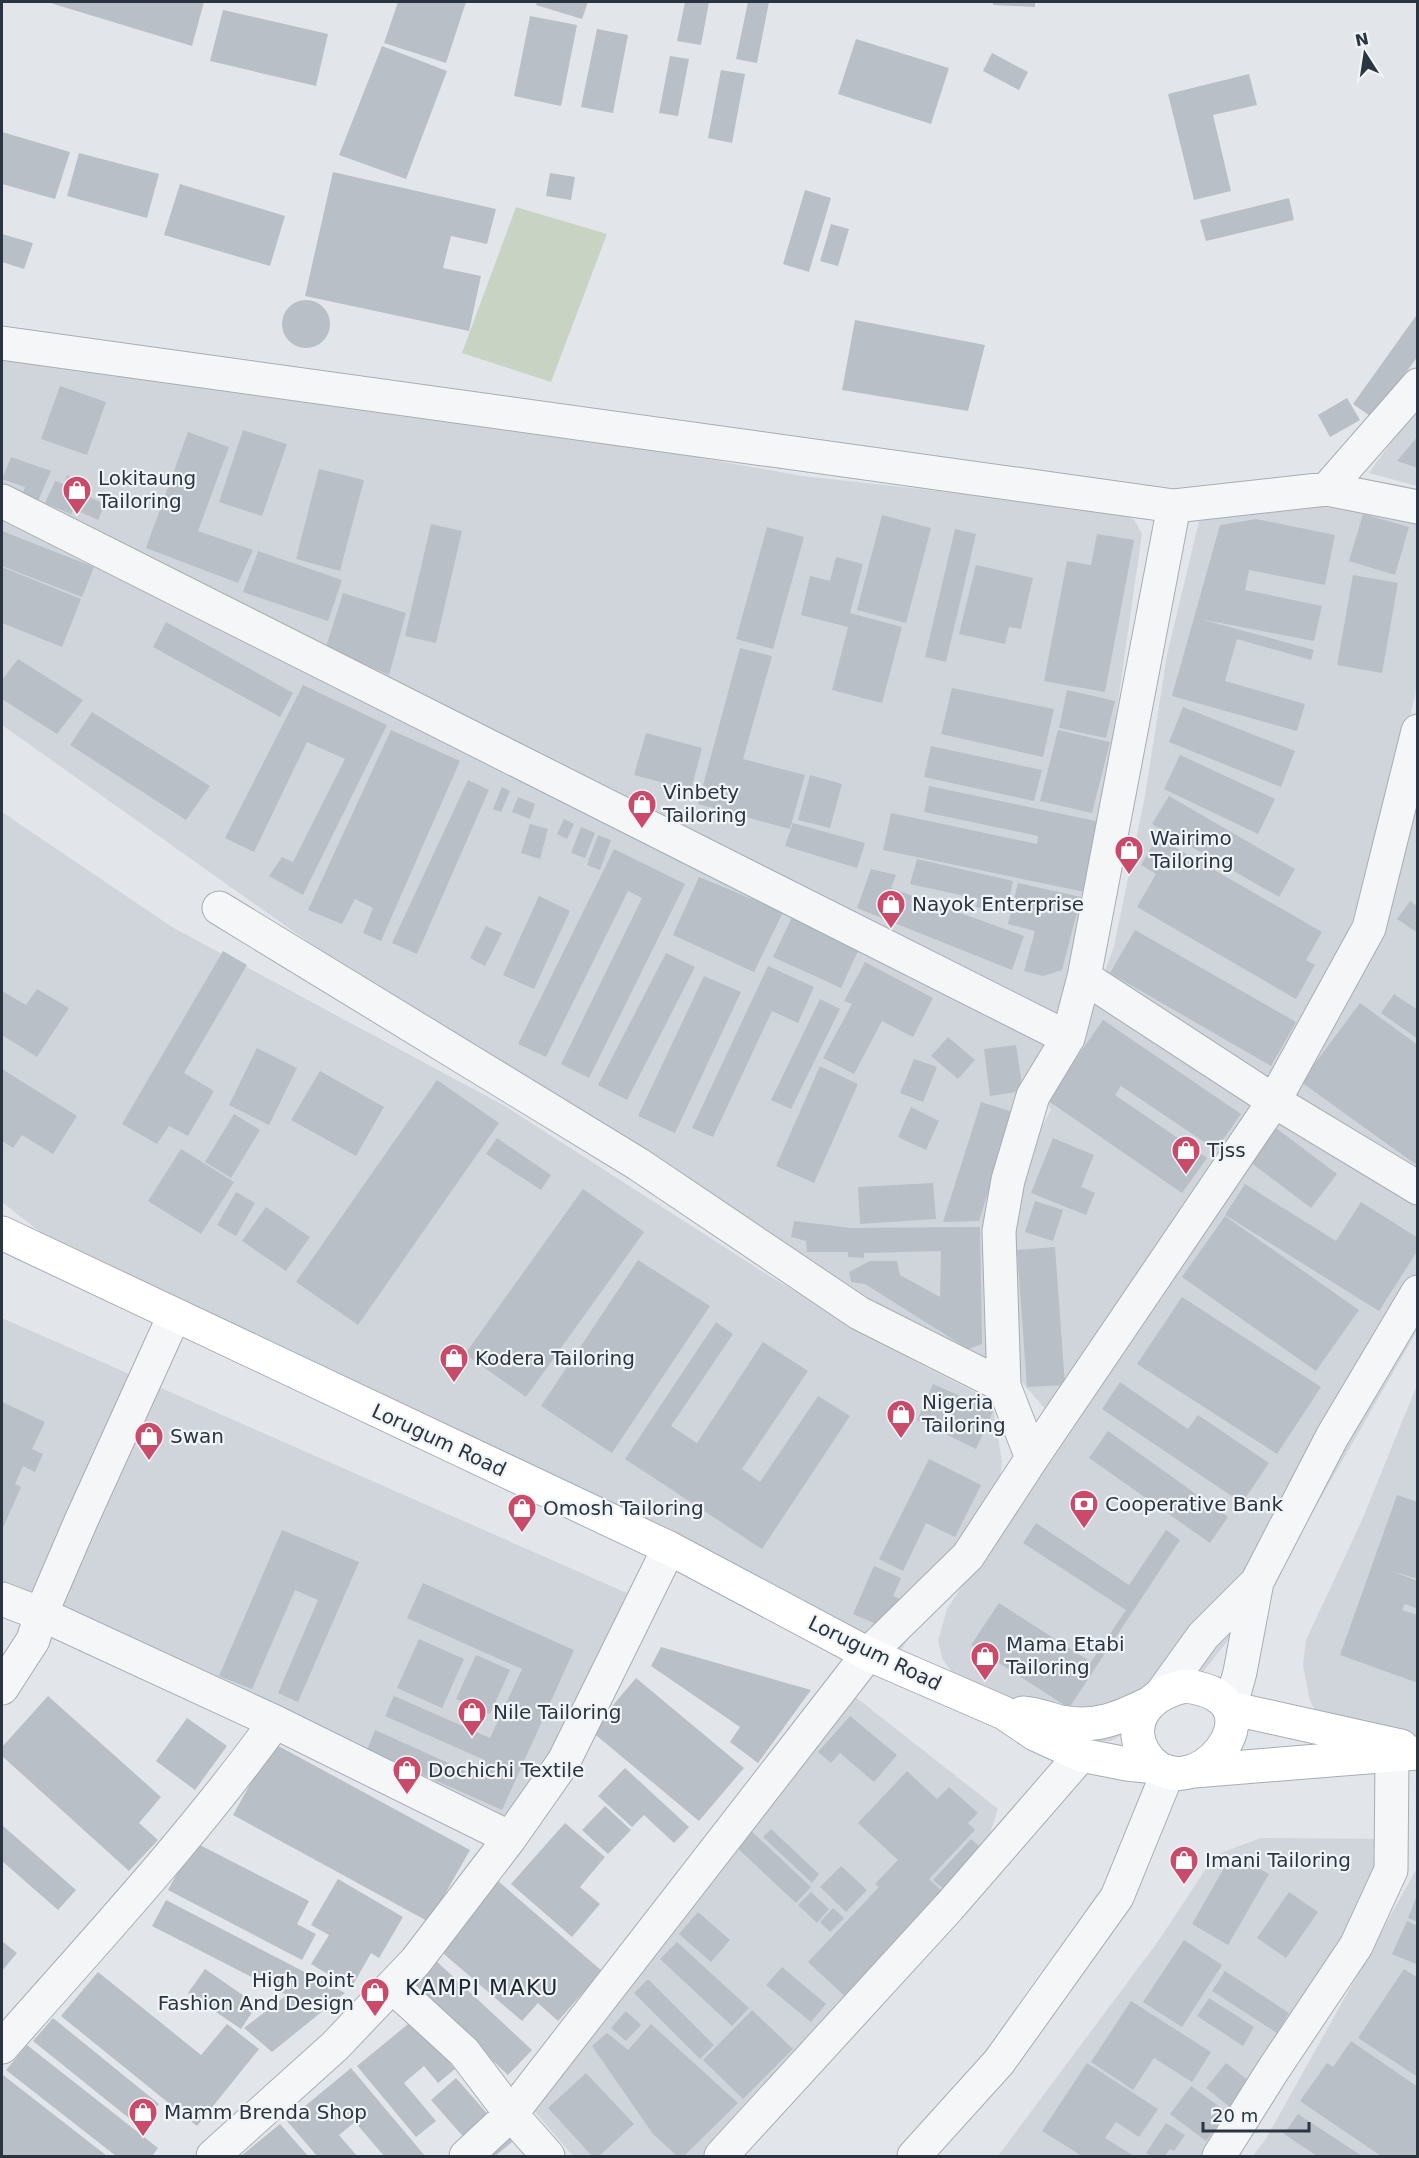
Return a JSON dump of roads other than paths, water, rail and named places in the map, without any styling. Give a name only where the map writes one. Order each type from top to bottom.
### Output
[{"type":"main road","name":"Lorugum Road","points":[[2,1233],[669,1548],[868,1654],[1004,1713]]},
{"type":"main road","points":[[1004,1713],[1030,1713],[1074,1725],[1094,1724],[1119,1719],[1155,1699],[1186,1686],[1198,1688],[1222,1699],[1230,1708],[1409,1754]]},
{"type":"main road","points":[[1155,1699],[1138,1719],[1138,1740],[1173,1770]]},
{"type":"main road","points":[[1173,1770],[1209,1763],[1226,1746],[1231,1729],[1230,1708]]},
{"type":"main road","points":[[1004,1713],[1035,1734],[1081,1755],[1173,1770],[1409,1754]]},
{"type":"street","points":[[2,343],[1174,506],[1327,489],[1418,507]]},
{"type":"street","points":[[1327,489],[1418,385]]},
{"type":"street","points":[[2,501],[1068,1038]]},
{"type":"street","points":[[1032,1458],[1004,1386],[999,1231],[1006,1190],[1033,1096],[1068,1038],[1084,977],[1174,506]]},
{"type":"street","points":[[466,2157],[511,2114],[868,1654],[968,1556],[1274,1101],[1368,928],[1418,731]]},
{"type":"street","points":[[219,908],[638,1164],[859,1313],[1004,1386]]},
{"type":"street","points":[[1084,977],[1274,1101],[1418,1188]]},
{"type":"street","points":[[1230,1708],[1240,1672],[1257,1582],[1332,1437],[1418,1292]]},
{"type":"street","points":[[2,1688],[33,1640],[41,1614],[174,1316]]},
{"type":"street","points":[[213,2157],[335,2046],[392,1986],[416,1960],[510,1838],[564,1761],[669,1548]]},
{"type":"street","points":[[1155,1699],[1203,1636],[1257,1582]]},
{"type":"street","points":[[2,1599],[41,1614],[275,1722],[510,1838]]},
{"type":"street","points":[[2,2047],[144,1887],[247,1761],[275,1722]]},
{"type":"street","points":[[1219,2157],[1273,2070],[1356,1946],[1391,1870],[1409,1754]]},
{"type":"street","points":[[721,2157],[950,1907],[1081,1755]]},
{"type":"street","points":[[914,2157],[999,2062],[1117,1897],[1173,1770]]},
{"type":"street","points":[[392,1986],[464,2052],[511,2114],[548,2157]]},
{"type":"place","name":"Lokitaung Tailoring","points":[[77,516]]},
{"type":"place","name":"Vinbety Tailoring","points":[[642,830]]},
{"type":"place","name":"Wairimo Tailoring","points":[[1129,876]]},
{"type":"place","name":"Nayok Enterprise","points":[[891,930]]},
{"type":"place","name":"Tjss","points":[[1186,1176]]},
{"type":"place","name":"Kodera Tailoring","points":[[454,1384]]},
{"type":"place","name":"Nigeria Tailoring","points":[[901,1440]]},
{"type":"place","name":"Swan","points":[[149,1462]]},
{"type":"place","name":"Cooperative Bank","points":[[1084,1530]]},
{"type":"place","name":"Omosh Tailoring","points":[[522,1534]]},
{"type":"place","name":"Mama Etabi Tailoring","points":[[985,1682]]},
{"type":"place","name":"Nile Tailoring","points":[[472,1738]]},
{"type":"place","name":"Dochichi Textile","points":[[407,1796]]},
{"type":"place","name":"Imani Tailoring","points":[[1184,1886]]},
{"type":"place","name":"High Point Fashion And Design","points":[[375,2018]]},
{"type":"place","name":"Mamm Brenda Shop","points":[[143,2138]]},
{"type":"district","name":"KAMPI MAKU","points":[[482,1987]]}]
